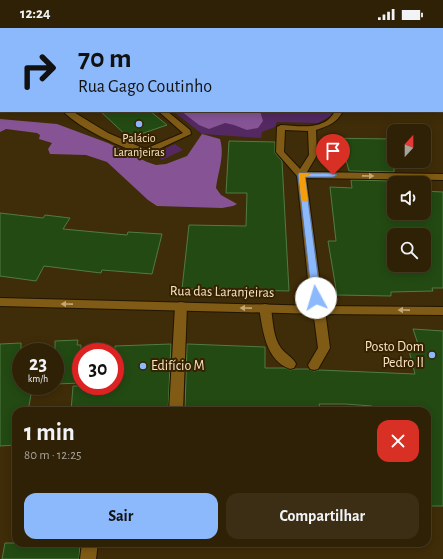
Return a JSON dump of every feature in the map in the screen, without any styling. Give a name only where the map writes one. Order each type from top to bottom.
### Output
[{"type":"street","points":[[68,112],[76,118],[124,144],[146,152],[187,134],[187,132],[163,112]]},
{"type":"street","points":[[339,112],[336,118],[329,123],[312,129],[281,127],[280,152],[302,175],[443,177]]},
{"type":"street","points":[[312,129],[313,155],[302,175],[324,348],[314,365]]},
{"type":"street","name":"Rua das Laranjeiras","points":[[0,302],[319,310],[443,311]]},
{"type":"street","points":[[176,407],[181,306]]},
{"type":"street","points":[[266,308],[270,340],[282,360],[290,364]]},
{"type":"street","points":[[88,559],[90,547]]},
{"type":"shaded area","points":[[174,112],[332,112],[332,115],[318,123],[277,122],[275,127],[262,132],[261,138],[202,134]]},
{"type":"shaded area","points":[[182,112],[260,112],[263,121],[258,128],[247,130],[225,123],[209,129],[199,125]]},
{"type":"shaded area","points":[[0,119],[57,124],[108,143],[156,165],[166,164],[187,156],[202,134],[220,139],[222,151],[216,188],[221,195],[237,204],[222,208],[157,206],[148,200],[107,162],[86,155],[50,154],[48,149],[52,143],[39,139],[40,135],[37,133],[6,129],[0,132]]},
{"type":"shaded area","points":[[175,144],[183,150],[162,160],[154,154]]},
{"type":"building","name":"Palácio Laranjeiras","points":[[101,112],[151,112],[167,125],[129,138]]},
{"type":"building","points":[[323,138],[387,139],[387,168],[394,168],[394,172],[349,171],[345,156],[327,156]]},
{"type":"building","points":[[229,141],[275,142],[275,153],[282,161],[289,291],[249,290],[249,295],[221,294],[221,289],[182,289],[189,225],[246,226],[247,193],[226,193]]},
{"type":"building","points":[[351,180],[387,181],[387,220],[431,220],[431,191],[443,192],[443,288],[432,288],[433,291],[391,292],[391,296],[337,295],[328,241],[336,241],[330,187],[352,188]]},
{"type":"building","points":[[0,213],[43,218],[45,215],[70,218],[63,229],[127,235],[128,232],[162,234],[152,274],[102,270],[101,273],[44,266],[36,281],[0,276]]},
{"type":"building","points":[[413,329],[443,331],[443,506],[431,506],[431,407],[372,407],[345,404],[319,404],[320,407],[185,407],[187,344],[265,347],[265,368],[415,374],[407,343],[418,344]]},
{"type":"building","points":[[78,340],[77,343],[72,343],[72,383],[64,384],[64,343],[55,343],[55,341]]},
{"type":"building","points":[[12,343],[12,395],[31,395],[29,407],[12,407],[12,445],[0,446],[0,344]]},
{"type":"building","name":"Edifício M","points":[[171,344],[168,407],[71,407],[72,395],[124,395],[124,346]]},
{"type":"building","points":[[5,543],[12,543],[12,547],[80,547],[79,559],[2,559]]},
{"type":"slow traffic","points":[[305,200],[302,175],[307,175]]},
{"type":"place","name":"Palácio Laranjeiras","points":[[139,124]]},
{"type":"place","name":"Posto Dom Pedro II","points":[[432,355]]},
{"type":"place","name":"Edifício M","points":[[143,366]]},
{"type":"route","points":[[316,298],[302,175],[333,175]]}]
